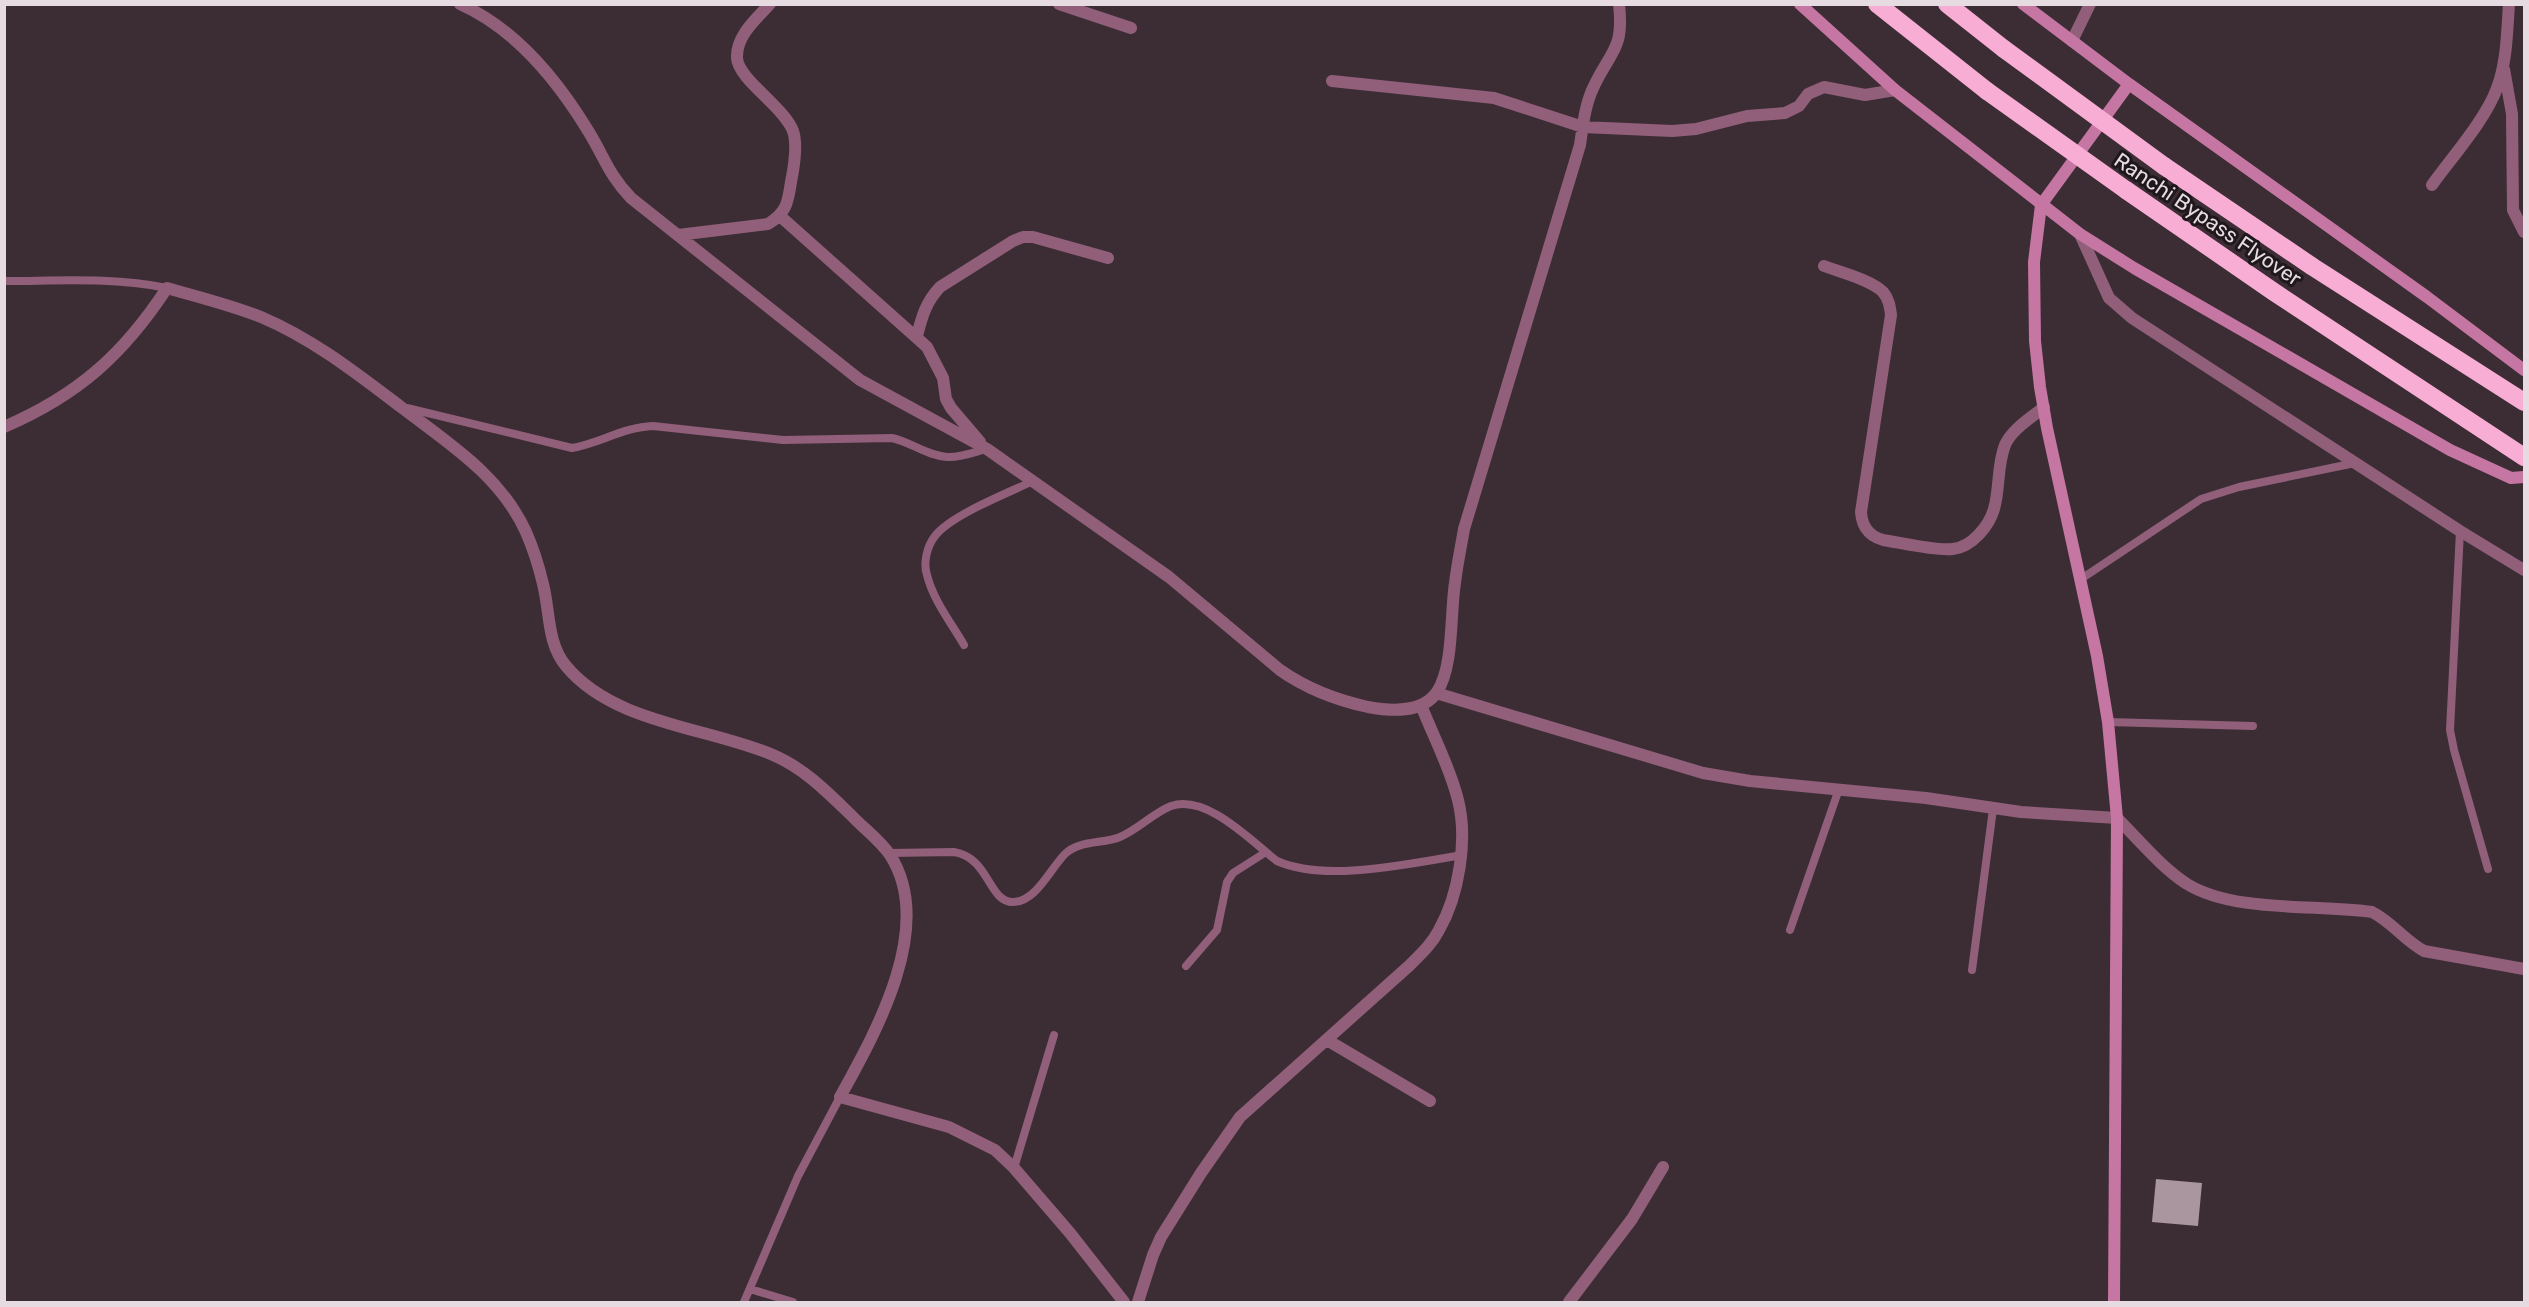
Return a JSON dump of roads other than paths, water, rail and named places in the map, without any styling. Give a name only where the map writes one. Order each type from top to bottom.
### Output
[{"type":"highway","name":"Ranchi Bypass Flyover","points":[[1877,4],[1987,91],[2126,190],[2274,292],[2524,457]]},
{"type":"highway","name":"Ranchi Bypass Flyover","points":[[1947,4],[2004,49],[2164,166],[2313,267],[2524,402]]},
{"type":"street","points":[[460,4],[506,33],[526,50],[574,109],[589,132],[609,172],[631,198],[860,380],[987,449],[1169,577],[1298,683],[1348,702],[1401,711],[1421,705],[1436,693],[1445,669],[1454,584],[1464,529],[1580,145],[1594,85],[1618,46],[1621,24],[1619,4]]},
{"type":"street","points":[[1059,4],[1131,28]]},
{"type":"street","points":[[1800,4],[1894,90],[2080,234],[2134,268],[2451,450],[2511,478],[2524,477]]},
{"type":"street","points":[[2023,4],[2129,84],[2427,297],[2524,370]]},
{"type":"street","points":[[2072,41],[2090,4]]},
{"type":"street","points":[[2432,185],[2487,109],[2497,89],[2503,64],[2509,4]]},
{"type":"street","points":[[678,235],[768,224],[780,216],[788,202],[794,134],[788,121],[741,70],[737,58],[743,36],[768,6]]},
{"type":"street","points":[[2503,64],[2512,114],[2513,210],[2524,232]]},
{"type":"street","points":[[1332,81],[1494,98],[1583,127],[1685,131],[1733,118],[1785,114],[1799,106],[1808,94],[1824,87],[1865,95],[1894,90]]},
{"type":"street","points":[[2114,1302],[2117,818],[2108,722],[2097,656],[2043,406],[2035,341],[2034,262],[2041,205],[2129,84]]},
{"type":"street","points":[[780,216],[918,336],[935,360],[943,378],[946,399],[951,408],[987,449]]},
{"type":"street","points":[[2080,234],[2101,284],[2118,307],[2355,463],[2524,570]]},
{"type":"street","points":[[918,336],[924,310],[930,297],[940,287],[1013,241],[1023,237],[1033,237],[1108,258]]},
{"type":"street","points":[[1824,266],[1873,286],[1883,293],[1889,302],[1891,315],[1861,512],[1862,523],[1866,531],[1875,537],[1886,541],[1953,549],[1966,546],[1988,523],[1994,509],[2006,444],[2013,433],[2043,406]]},
{"type":"street","points":[[4,427],[60,400],[84,381],[146,320],[167,288],[261,317],[307,340],[350,367],[486,474],[510,502],[526,533],[543,584],[552,638],[565,665],[589,688],[624,708],[773,755],[798,769],[822,788],[889,853],[902,878],[908,906],[905,938],[897,970],[877,1024],[840,1097],[950,1127],[995,1150],[1014,1168],[1070,1233],[1124,1302]]},
{"type":"street","points":[[1436,693],[1702,773],[1750,781],[1926,798],[1993,809],[2117,818],[2172,872],[2203,892],[2252,903],[2372,912],[2386,919],[2409,943],[2424,951],[2524,969]]},
{"type":"street","points":[[1138,1302],[1161,1237],[1227,1133],[1261,1096],[1328,1040],[1426,949],[1439,931],[1447,912],[1462,855],[1459,800],[1421,705]]},
{"type":"street","points":[[1328,1040],[1430,1101]]},
{"type":"street","points":[[1569,1302],[1632,1219],[1663,1167]]},
{"type":"lane","points":[[4,281],[110,280],[139,282],[167,288]]},
{"type":"lane","points":[[399,406],[572,448],[591,445],[636,426],[653,426],[783,440],[892,438],[906,441],[935,455],[949,458],[987,449]]},
{"type":"lane","points":[[2081,579],[2201,498],[2239,487],[2355,463]]},
{"type":"lane","points":[[964,645],[930,586],[925,563],[928,549],[936,535],[952,522],[1033,481]]},
{"type":"lane","points":[[2460,531],[2451,730],[2454,750],[2488,869]]},
{"type":"lane","points":[[2108,722],[2253,726]]},
{"type":"lane","points":[[1790,930],[1839,789]]},
{"type":"lane","points":[[889,853],[954,852],[964,854],[978,864],[1004,901],[1014,902],[1024,900],[1034,892],[1072,848],[1116,838],[1131,832],[1172,806],[1186,804],[1202,807],[1227,821],[1288,866],[1319,870],[1386,867],[1462,855]]},
{"type":"lane","points":[[1972,970],[1993,809]]},
{"type":"lane","points":[[1186,966],[1217,930],[1227,882],[1233,873],[1266,852]]},
{"type":"lane","points":[[1014,1168],[1054,1035]]},
{"type":"lane","points":[[744,1302],[798,1176],[840,1097]]},
{"type":"lane","points":[[750,1289],[793,1302]]}]
